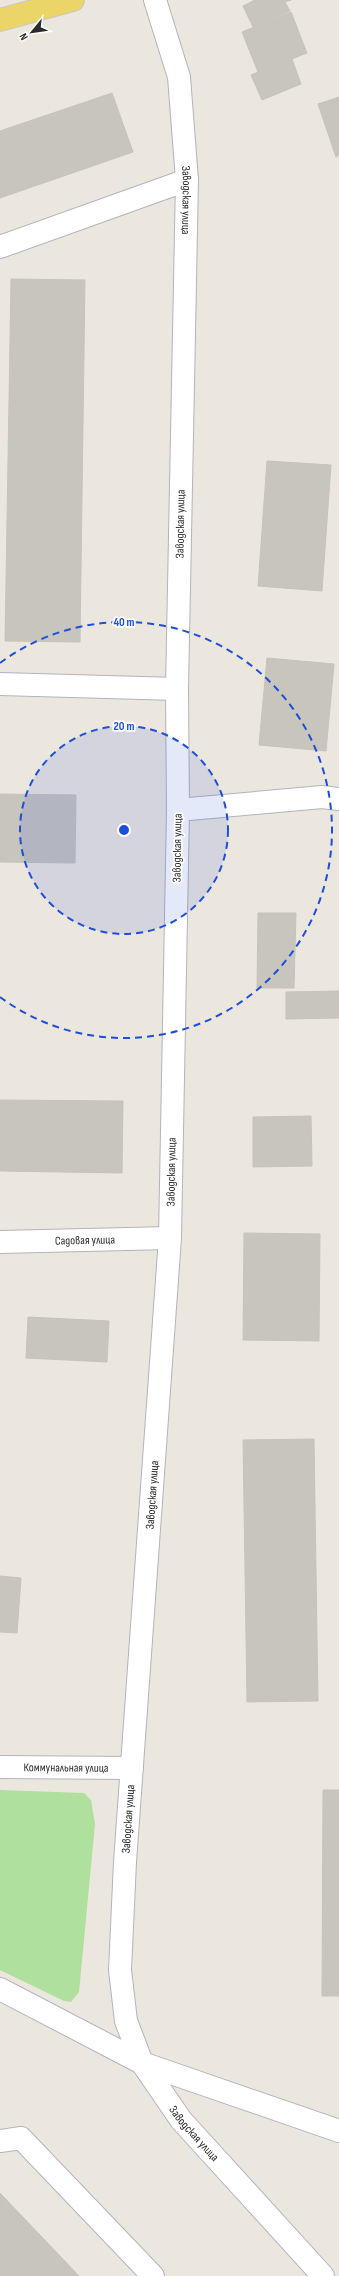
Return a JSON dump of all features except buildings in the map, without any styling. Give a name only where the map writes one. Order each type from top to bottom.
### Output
[{"type":"main road","points":[[0,20],[73,0]]},
{"type":"street","name":"Заводская улица","points":[[155,0],[179,77],[187,180],[177,689],[178,810],[170,1238],[132,1768],[120,1970],[126,2021],[142,2063],[181,2120],[323,2276]]},
{"type":"street","points":[[0,247],[187,180]]},
{"type":"street","points":[[0,684],[177,689]]},
{"type":"street","points":[[178,810],[322,797],[339,799]]},
{"type":"street","name":"Садовая улица","points":[[0,1242],[170,1238]]},
{"type":"street","name":"Коммунальная улица","points":[[0,1767],[132,1768]]},
{"type":"street","points":[[0,1989],[142,2063],[339,2131]]},
{"type":"street","points":[[0,2141],[21,2138],[153,2276]]},
{"type":"green space","points":[[0,1790],[84,1793],[91,1800],[95,1824],[79,1992],[71,2002],[64,2001],[0,1970]]}]
